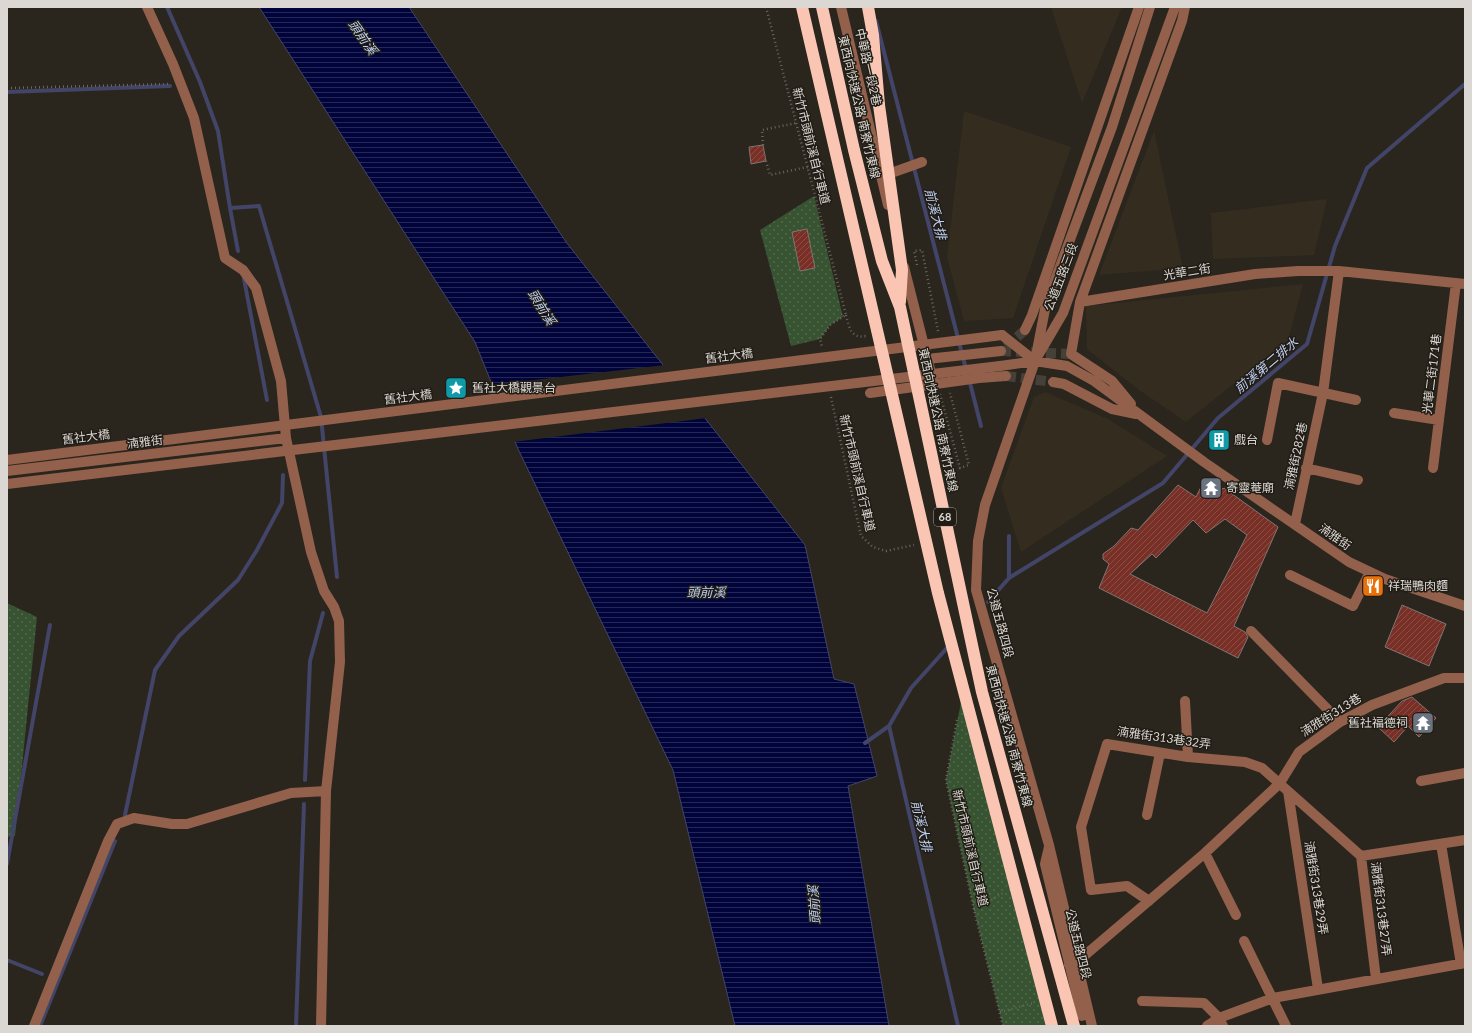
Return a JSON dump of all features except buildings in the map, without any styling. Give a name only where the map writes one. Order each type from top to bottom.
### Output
[{"type":"highway","name":"68","points":[[802,7],[938,593],[1052,1026]]},
{"type":"highway","name":"東西向快速公路 南寮竹東線","points":[[822,7],[854,150],[882,261],[900,307],[982,692],[1074,1026]]},
{"type":"highway","points":[[868,7],[873,35],[879,105],[902,270],[900,307]]},
{"type":"street","points":[[147,7],[181,84],[194,118],[225,258],[243,270],[256,288],[281,381],[286,438],[311,552],[324,591],[334,606],[339,622],[340,662],[326,791],[321,1026]]},
{"type":"street","name":"中華路一段2巷","points":[[841,7],[870,133],[927,359]]},
{"type":"street","name":"公道五路三段","points":[[1024,330],[1032,315],[1139,7]]},
{"type":"street","name":"公道五路三段","points":[[1035,361],[1046,304],[1112,127],[1150,7]]},
{"type":"street","name":"公道五路三段","points":[[1035,361],[1063,313],[1175,7]]},
{"type":"street","points":[[1140,415],[1112,381],[1071,354],[1080,302],[1182,21],[1185,7]]},
{"type":"street","name":"中華路一段2巷","points":[[870,133],[894,172],[892,219]]},
{"type":"street","points":[[894,172],[922,162]]},
{"type":"street","name":"光華二街","points":[[1080,302],[1255,274],[1298,271],[1339,272]]},
{"type":"street","points":[[1339,272],[1460,284]]},
{"type":"street","name":"湳雅街282巷","points":[[1295,524],[1323,392],[1339,272]]},
{"type":"street","name":"光華二街171巷","points":[[1433,468],[1460,284]]},
{"type":"street","name":"舊社大橋","points":[[7,460],[1002,335],[1035,361]]},
{"type":"street","points":[[937,387],[927,359],[1001,351]]},
{"type":"street","points":[[7,484],[1035,361],[1067,366],[1094,381],[1140,415]]},
{"type":"street","name":"公道五路四段","points":[[1035,361],[985,506],[978,541],[976,590],[1049,845],[1045,864],[1092,1026]]},
{"type":"street","points":[[870,394],[937,387],[979,378],[1006,376]]},
{"type":"street","points":[[1052,382],[1064,384],[1112,409],[1140,415]]},
{"type":"street","points":[[1267,440],[1278,383],[1356,400]]},
{"type":"street","points":[[1394,413],[1439,420]]},
{"type":"street","name":"湳雅街","points":[[1140,415],[1204,462],[1349,562],[1384,580],[1465,606]]},
{"type":"street","name":"湳雅街","points":[[7,471],[286,438]]},
{"type":"street","points":[[1306,468],[1358,480]]},
{"type":"street","points":[[1290,574],[1352,606],[1370,572]]},
{"type":"street","points":[[1250,631],[1340,722]]},
{"type":"street","name":"湳雅街313巷","points":[[1073,964],[1205,853],[1280,783],[1299,752],[1340,722],[1372,705],[1444,678],[1465,678]]},
{"type":"street","points":[[1186,701],[1188,757]]},
{"type":"street","name":"湳雅街313巷32弄","points":[[1149,901],[1127,886],[1091,890],[1081,827],[1107,744],[1188,757],[1245,762],[1262,768],[1280,783]]},
{"type":"street","points":[[1147,815],[1160,752]]},
{"type":"street","points":[[1421,781],[1465,773]]},
{"type":"street","name":"湳雅街313巷27弄","points":[[1280,783],[1361,856],[1376,979]]},
{"type":"street","name":"湳雅街313巷29弄","points":[[1288,790],[1318,989]]},
{"type":"street","points":[[34,1026],[108,841],[117,824],[134,818],[172,824],[187,824],[292,793],[326,791]]},
{"type":"street","points":[[1361,856],[1465,840]]},
{"type":"street","points":[[1207,1026],[1221,1022],[1273,998],[1463,964],[1441,844]]},
{"type":"street","points":[[1205,853],[1236,915]]},
{"type":"street","points":[[1244,941],[1286,1026]]},
{"type":"street","name":"公道五路四段","points":[[1073,964],[1085,1026]]},
{"type":"street","points":[[1142,1001],[1204,1003],[1221,1022]]},
{"type":"path","name":"新竹市頭前溪自行車道","points":[[766,7],[806,166],[846,315],[830,325],[824,332],[820,339],[823,353]]},
{"type":"path","points":[[7,88],[181,84]]},
{"type":"path","points":[[763,145],[762,130],[796,123]]},
{"type":"path","points":[[766,161],[770,175],[806,166]]},
{"type":"path","points":[[918,273],[914,251],[922,250],[938,334]]},
{"type":"path","points":[[937,387],[960,468],[969,465],[949,392]]},
{"type":"path","name":"新竹市頭前溪自行車道","points":[[831,395],[861,536],[873,548],[886,550],[917,544]]},
{"type":"path","name":"新竹市頭前溪自行車道","points":[[959,713],[946,780],[974,910],[1003,1026]]},
{"type":"path","points":[[974,910],[1006,891]]},
{"type":"path","points":[[1000,1012],[1034,1003]]},
{"type":"shaded area","points":[[1051,7],[1122,7],[1082,103]]},
{"type":"shaded area","points":[[964,111],[1071,147],[1013,318],[964,321],[947,257]]},
{"type":"shaded area","points":[[1154,131],[1183,268],[1099,275]]},
{"type":"shaded area","points":[[1327,199],[1314,255],[1213,259],[1211,213]]},
{"type":"shaded area","points":[[1303,284],[1288,340],[1186,422],[1139,390],[1087,349],[1086,306]]},
{"type":"shaded area","points":[[1045,392],[1108,419],[1167,456],[1021,552],[1001,488],[1034,397]]},
{"type":"green space","points":[[814,196],[843,317],[830,325],[820,339],[791,346],[760,230]]},
{"type":"green space","points":[[7,603],[37,617],[15,836],[7,837]]},
{"type":"green space","points":[[966,676],[1056,1026],[1003,1026],[974,910],[946,780]]},
{"type":"water","name":"頭前溪","points":[[259,7],[409,7],[566,242],[805,545],[834,679],[854,684],[877,776],[848,786],[889,1026],[735,1026],[673,770],[518,449],[475,342]]},
{"type":"pier","points":[[665,365],[707,418],[513,442],[490,385]]},
{"type":"waterway","points":[[167,7],[200,82],[218,131],[230,208],[259,206],[321,417],[337,577]]},
{"type":"waterway","name":"前溪大排","points":[[876,21],[966,369]]},
{"type":"waterway","name":"前溪第二排水","points":[[988,602],[1009,578],[1163,483],[1218,418],[1307,344],[1335,246],[1367,168],[1465,84]]},
{"type":"waterway","points":[[7,92],[170,86]]},
{"type":"waterway","points":[[230,208],[238,251]]},
{"type":"waterway","points":[[244,279],[267,400]]},
{"type":"waterway","name":"前溪大排","points":[[969,379],[981,426]]},
{"type":"waterway","points":[[125,815],[155,670],[179,636],[238,580],[257,550],[282,503],[283,475]]},
{"type":"waterway","name":"前溪大排","points":[[1009,536],[1009,578]]},
{"type":"waterway","points":[[305,780],[310,661],[323,613]]},
{"type":"waterway","points":[[7,864],[50,625]]},
{"type":"waterway","name":"前溪大排","points":[[947,648],[911,688],[889,726],[958,1026]]},
{"type":"waterway","points":[[865,743],[889,726]]},
{"type":"waterway","points":[[296,1026],[304,804]]},
{"type":"waterway","points":[[40,1026],[115,841]]},
{"type":"waterway","points":[[7,960],[42,974]]},
{"type":"tunnel","points":[[1006,347],[1025,330]]},
{"type":"tunnel","points":[[1001,351],[1071,354]]},
{"type":"tunnel","points":[[1006,376],[1053,382]]},
{"type":"place","name":"舊社大橋觀景台","points":[[456,388]]},
{"type":"place","name":"戲台","points":[[1219,440]]},
{"type":"place","name":"寄靈菴廟","points":[[1211,488]]},
{"type":"place","name":"祥瑞鴨肉麵","points":[[1373,586]]},
{"type":"place","name":"舊社福德祠","points":[[1423,723]]}]
